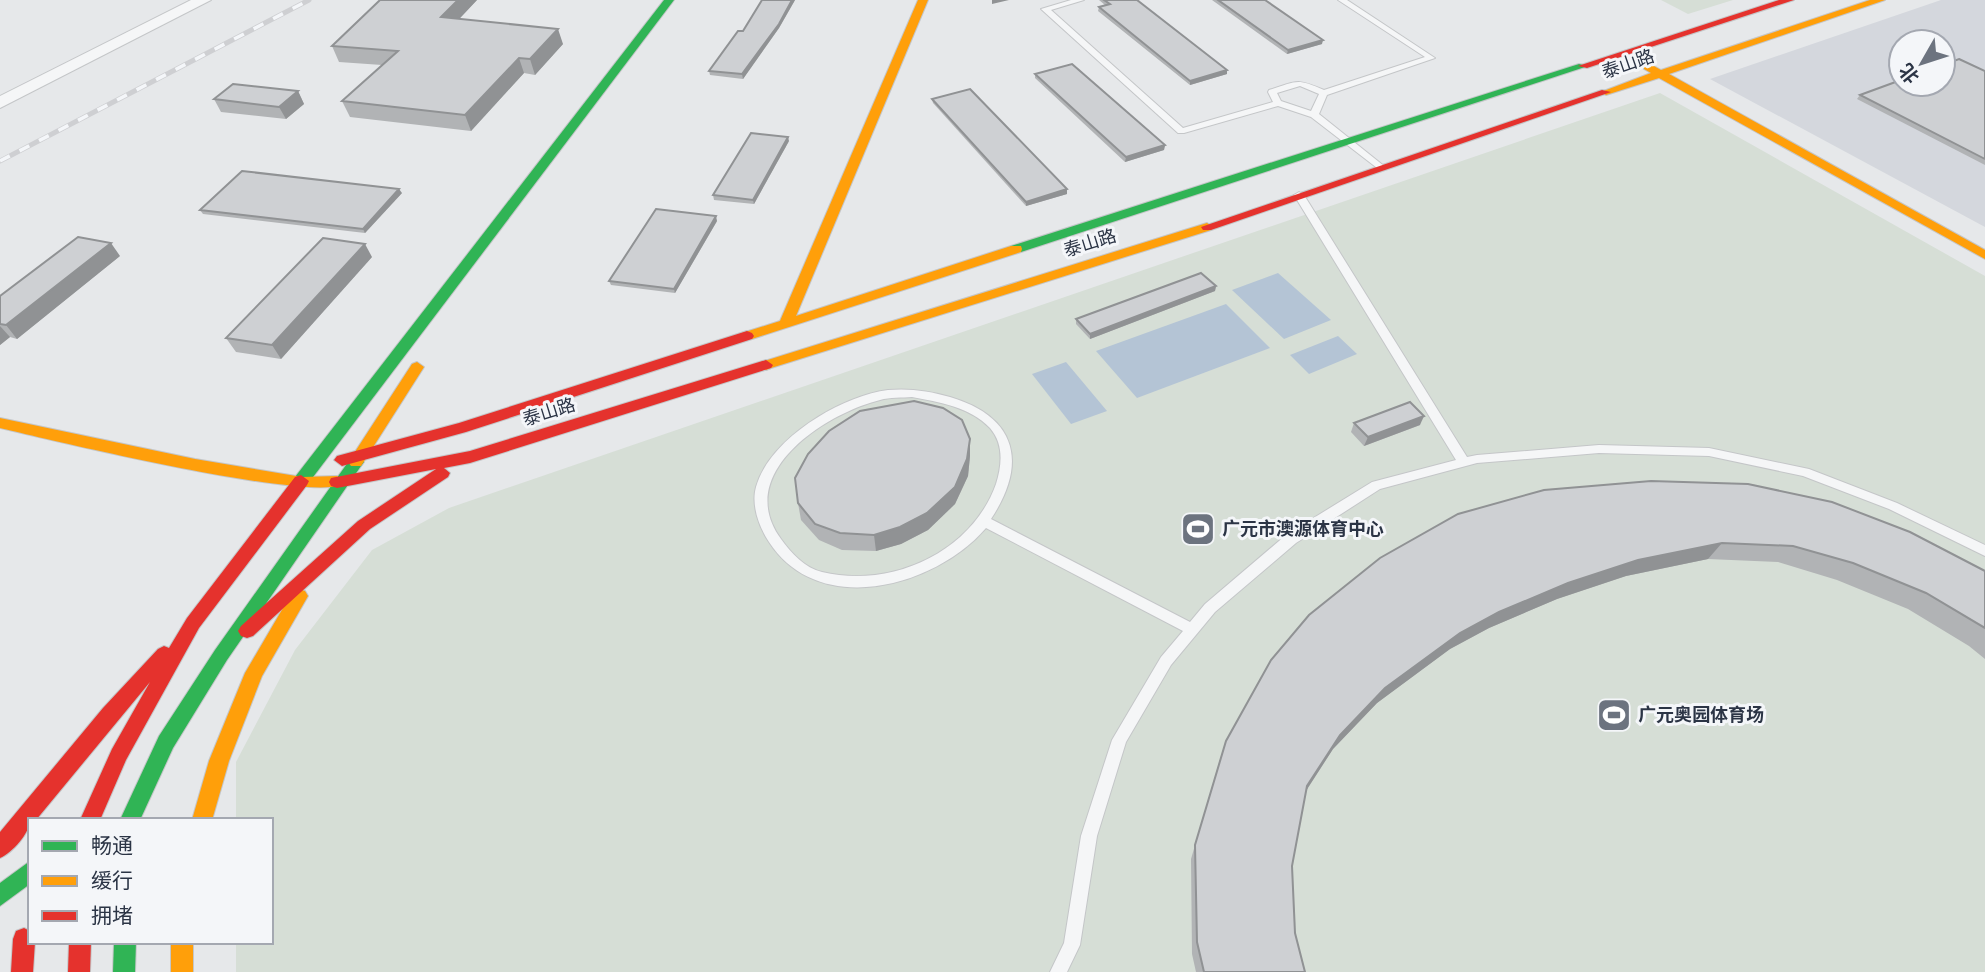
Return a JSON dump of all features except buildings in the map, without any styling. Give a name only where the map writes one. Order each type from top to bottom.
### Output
[{"type":"main road","points":[[0,848],[110,714],[193,623],[668,0]]},
{"type":"main road","points":[[622,89],[688,0]]},
{"type":"main road","points":[[786,322],[923,0]]},
{"type":"main road","name":"泰山路","points":[[313,466],[461,428],[1789,0]]},
{"type":"main road","name":"泰山路","points":[[0,423],[195,465],[302,483],[342,482],[470,457],[1299,195],[1881,0]]},
{"type":"main road","points":[[1623,53],[1985,255]]},
{"type":"main road","points":[[131,818],[166,742],[221,655],[360,456],[424,358]]},
{"type":"main road","points":[[0,407],[251,457]]},
{"type":"main road","points":[[221,655],[318,563],[401,495],[470,457]]},
{"type":"main road","points":[[288,462],[313,466]]},
{"type":"main road","points":[[203,818],[219,761],[254,673],[318,563]]},
{"type":"main road","points":[[91,818],[119,755],[193,623]]},
{"type":"main road","points":[[0,896],[28,873]]},
{"type":"main road","points":[[22,939],[22,972]]},
{"type":"main road","points":[[124,972],[125,944]]},
{"type":"main road","points":[[182,944],[182,972]]},
{"type":"main road","points":[[79,972],[80,945]]},
{"type":"street","points":[[0,103],[203,0]]},
{"type":"lane","points":[[1080,0],[1045,9],[1181,131],[1278,103],[1314,115],[1381,167]]},
{"type":"lane","points":[[1278,103],[1272,92],[1300,83],[1325,93],[1431,58],[1342,0]]},
{"type":"lane","points":[[1314,115],[1325,93]]},
{"type":"lane","points":[[1299,195],[1464,462]]},
{"type":"lane","points":[[912,393],[948,400],[979,414],[1001,435],[1009,455],[1002,490],[986,522],[965,543],[931,564],[902,575],[857,581],[819,577],[787,558],[764,524],[759,494],[774,464],[795,438],[828,415],[878,396],[912,393]]},
{"type":"lane","points":[[1058,972],[1072,945],[1089,836],[1119,740],[1166,661],[1210,608],[1291,538],[1376,485],[1464,462],[1599,449],[1709,452],[1805,472],[1893,506],[1985,551]]},
{"type":"lane","points":[[986,522],[1192,629]]},
{"type":"shaded area","points":[[1661,0],[1733,0],[1688,14]]},
{"type":"shaded area","points":[[1941,0],[1985,0],[1985,227],[1710,79]]},
{"type":"shaded area","name":"广元市澳源体育中心","points":[[1660,93],[1985,276],[1985,972],[236,972],[236,944],[273,944],[273,818],[236,818],[236,762],[295,650],[372,550],[449,508]]},
{"type":"water","points":[[1278,273],[1331,320],[1284,339],[1232,290]]},
{"type":"water","points":[[1226,304],[1270,348],[1137,398],[1096,351]]},
{"type":"water","points":[[1338,336],[1357,354],[1309,374],[1290,355]]},
{"type":"water","points":[[1066,362],[1107,411],[1071,424],[1032,374]]},
{"type":"railway","points":[[0,161],[309,0]]},
{"type":"traffic: fast","points":[[301,481],[669,0]]},
{"type":"traffic: fast","points":[[1016,249],[1583,66]]},
{"type":"traffic: fast","points":[[131,818],[166,742],[221,655],[356,462]]},
{"type":"traffic: fast","points":[[0,896],[28,873]]},
{"type":"traffic: fast","points":[[124,972],[125,944]]},
{"type":"traffic: slow","points":[[786,322],[923,0]]},
{"type":"traffic: slow","points":[[1606,92],[1880,0]]},
{"type":"traffic: slow","points":[[1648,67],[1985,255]]},
{"type":"traffic: slow","points":[[766,365],[1207,227]]},
{"type":"traffic: slow","points":[[747,336],[1016,249]]},
{"type":"traffic: slow","points":[[356,462],[417,367]]},
{"type":"traffic: slow","points":[[0,423],[195,465],[302,483],[337,482]]},
{"type":"traffic: slow","points":[[203,818],[219,761],[254,673],[299,596]]},
{"type":"traffic: slow","points":[[182,944],[182,972]]},
{"type":"traffic: jam","points":[[1583,66],[1789,0]]},
{"type":"traffic: jam","points":[[1207,227],[1606,92]]},
{"type":"traffic: jam","points":[[342,460],[461,428],[747,336]]},
{"type":"traffic: jam","points":[[337,482],[470,457],[766,365]]},
{"type":"traffic: jam","points":[[247,631],[364,525],[442,473]]},
{"type":"traffic: jam","points":[[91,818],[119,755],[193,623],[301,481]]},
{"type":"traffic: jam","points":[[0,848],[110,714],[164,654]]},
{"type":"traffic: jam","points":[[22,972],[24,939]]},
{"type":"traffic: jam","points":[[79,972],[80,944]]},
{"type":"place","name":"广元市澳源体育中心","points":[[1198,529]]},
{"type":"place","name":"广元奥园体育场","points":[[1614,715]]}]
